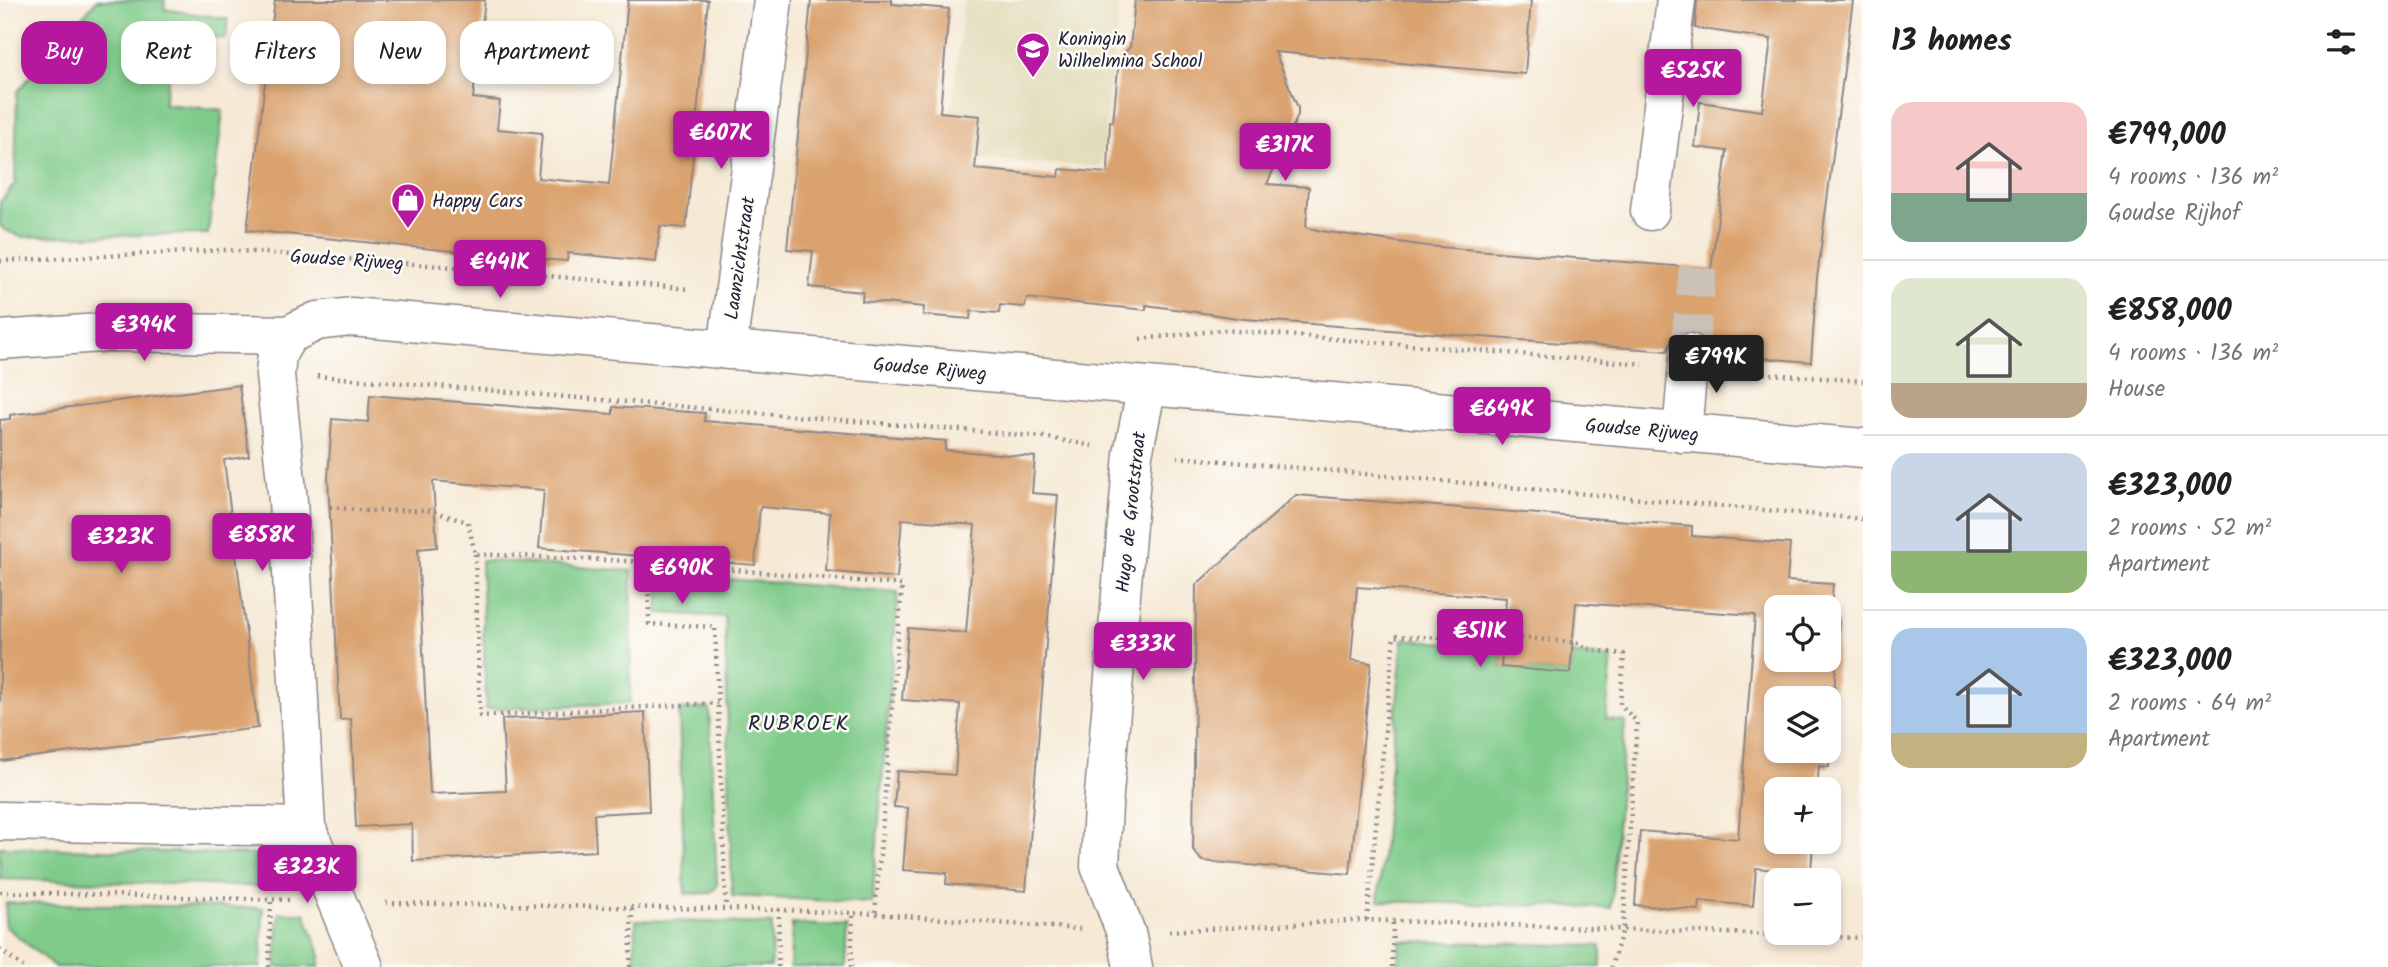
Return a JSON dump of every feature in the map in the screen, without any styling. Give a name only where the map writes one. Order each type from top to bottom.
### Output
[{"type":"street","name":"Laanzichtstraat","points":[[727,350],[773,0]]},
{"type":"street","points":[[1650,211],[1675,0]]},
{"type":"street","name":"Goudse Rijweg","points":[[0,340],[114,332],[288,335],[317,321],[351,317],[1682,433],[1862,437]]},
{"type":"street","points":[[288,335],[277,354],[276,372],[288,501],[306,827],[364,967]]},
{"type":"street","points":[[1682,433],[1689,360]]},
{"type":"street","name":"Hugo de Grootstraat","points":[[1133,967],[1126,933],[1100,866],[1102,806],[1133,454],[1147,386]]},
{"type":"street","points":[[0,821],[306,827]]},
{"type":"path","name":"Goudse Rijweg","points":[[0,261],[226,250],[441,266],[734,293]]},
{"type":"path","points":[[1128,338],[1224,330],[1689,360],[1863,380]]},
{"type":"path","points":[[276,372],[1044,437],[1133,454],[1863,519]]},
{"type":"path","points":[[288,501],[366,511],[427,510],[468,522],[475,554],[480,716],[718,703]]},
{"type":"path","points":[[475,554],[648,562],[902,585],[875,914]]},
{"type":"path","points":[[648,562],[649,624],[715,627],[726,909]]},
{"type":"path","points":[[1367,920],[1394,636],[1495,640],[1507,636],[1579,643],[1586,649],[1624,654],[1620,704],[1637,722],[1623,929],[1611,967]]},
{"type":"path","points":[[0,892],[338,902]]},
{"type":"path","points":[[269,967],[271,899]]},
{"type":"path","points":[[630,967],[632,907]]},
{"type":"path","points":[[778,967],[779,910]]},
{"type":"path","points":[[851,967],[853,913]]},
{"type":"path","points":[[1392,967],[1394,921]]},
{"type":"path","points":[[0,948],[23,967]]},
{"type":"shaded area","name":"Koningin Wilhelmina School","points":[[964,0],[1120,0],[1101,167],[946,158]]},
{"type":"green space","points":[[97,0],[165,0],[164,9],[228,19],[226,39],[216,38],[216,21],[121,21],[121,84],[167,84],[164,104],[223,110],[208,234],[21,237],[0,225],[0,202],[15,184],[17,92],[24,84],[107,84],[107,21],[79,21]]},
{"type":"green space","points":[[481,560],[632,571],[630,703],[486,709]]},
{"type":"green space","points":[[661,574],[898,592],[872,903],[732,896],[725,617],[658,613]]},
{"type":"green space","points":[[1403,639],[1502,648],[1501,667],[1570,673],[1572,654],[1612,658],[1606,719],[1625,722],[1611,908],[1378,901]]},
{"type":"green space","points":[[709,708],[717,883],[715,889],[709,893],[685,894],[679,710]]},
{"type":"green space","points":[[0,847],[269,855],[276,860],[276,887],[0,879]]},
{"type":"green space","points":[[6,903],[263,908],[261,967],[55,967],[5,926]]},
{"type":"green space","points":[[279,913],[305,913],[320,954],[319,967],[276,967]]},
{"type":"green space","points":[[636,920],[772,924],[771,967],[634,967]]},
{"type":"green space","points":[[792,924],[847,926],[845,967],[790,967]]},
{"type":"green space","points":[[1400,941],[1601,946],[1601,967],[1399,967]]},
{"type":"building","points":[[275,0],[485,0],[482,21],[460,21],[460,84],[475,84],[473,98],[500,101],[497,129],[542,133],[538,178],[609,185],[628,0],[708,0],[686,228],[660,226],[656,262],[568,253],[567,261],[521,258],[247,230],[265,84],[340,84],[340,21],[272,21]]},
{"type":"building","points":[[811,0],[892,0],[892,4],[949,9],[940,112],[980,116],[975,169],[1059,177],[1060,169],[1108,173],[1110,121],[1113,122],[1119,59],[1130,47],[1135,0],[1531,0],[1525,74],[1275,52],[1298,108],[1298,115],[1267,184],[1309,187],[1306,227],[1321,231],[1427,246],[1711,269],[1727,151],[1695,147],[1700,102],[1762,111],[1771,39],[1695,28],[1697,0],[1853,0],[1817,278],[1811,362],[1711,354],[1709,344],[1702,336],[1690,331],[1680,333],[1672,340],[1667,351],[1245,319],[1146,305],[1146,310],[1027,298],[1025,307],[1000,305],[999,313],[971,311],[970,319],[923,315],[924,307],[862,301],[863,292],[809,287],[813,251],[787,249]]},
{"type":"building","points":[[239,385],[249,456],[224,460],[258,728],[0,761],[0,420],[10,419],[10,415]]},
{"type":"building","points":[[370,395],[613,414],[613,407],[705,413],[704,421],[946,441],[945,450],[1035,457],[1032,493],[1058,495],[1026,891],[946,884],[947,873],[903,870],[908,808],[894,807],[897,771],[955,775],[960,704],[902,700],[908,628],[966,633],[975,525],[902,519],[897,578],[826,571],[830,513],[760,507],[755,565],[539,548],[544,490],[433,481],[437,547],[418,549],[430,794],[506,791],[502,719],[645,712],[649,811],[594,814],[596,851],[413,861],[412,824],[356,827],[351,719],[340,720],[328,477],[332,419],[368,422]]},
{"type":"building","points":[[1296,495],[1692,526],[1692,536],[1790,544],[1787,581],[1833,584],[1832,595],[1764,595],[1764,672],[1836,672],[1835,686],[1764,686],[1764,763],[1829,763],[1829,767],[1819,766],[1818,777],[1764,777],[1764,854],[1812,854],[1811,868],[1756,868],[1753,906],[1700,901],[1699,910],[1635,905],[1640,831],[1738,839],[1755,615],[1576,603],[1570,673],[1501,667],[1506,598],[1357,587],[1351,660],[1371,663],[1350,874],[1202,861],[1193,850],[1196,585]]},
{"type":"tunnel","points":[[1689,353],[1698,267]]},
{"type":"place","name":"Koningin Wilhelmina School","points":[[1033,79]]},
{"type":"place","name":"Happy Cars","points":[[408,230]]},
{"type":"district","name":"RUBROEK","points":[[799,723]]}]
